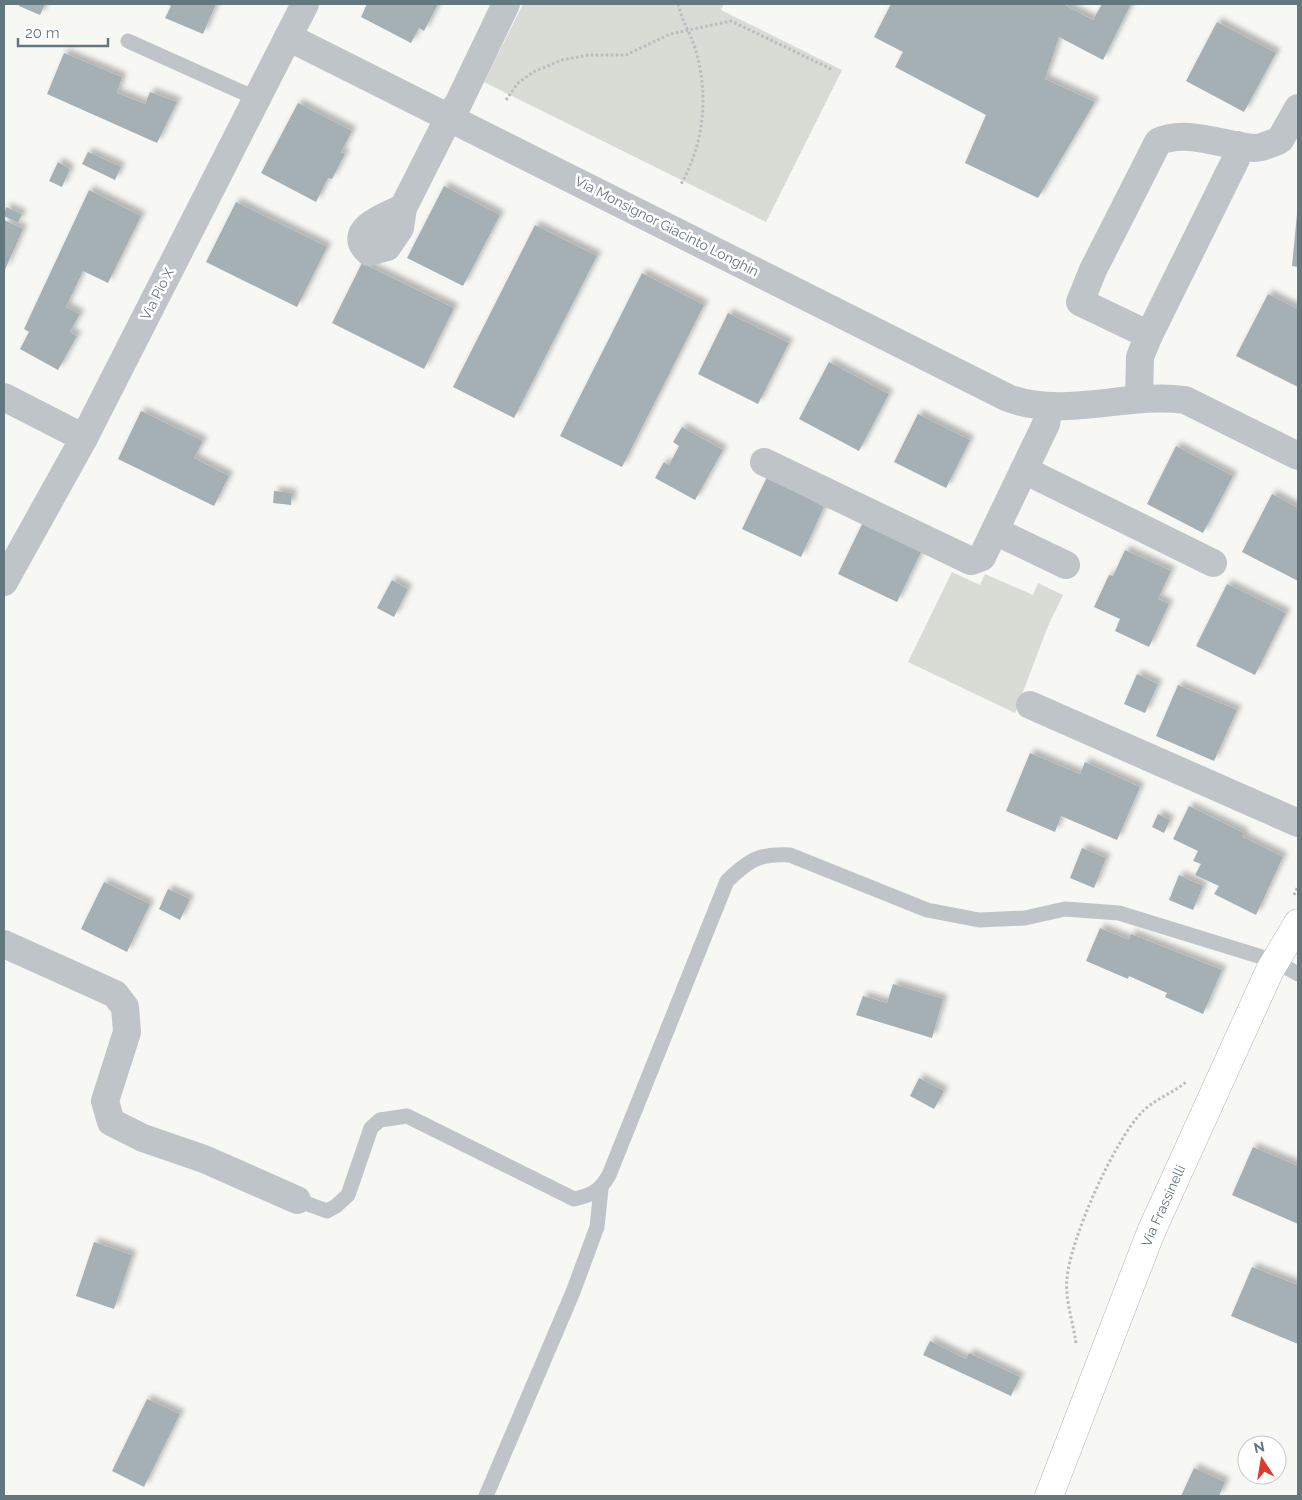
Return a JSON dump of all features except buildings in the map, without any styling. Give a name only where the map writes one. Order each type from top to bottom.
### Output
[{"type":"street","name":"Via Pio X","points":[[4,582],[84,438],[305,4]]},
{"type":"street","points":[[403,208],[448,117],[458,104],[506,4]]},
{"type":"street","name":"Via Monsignor Giacinto Longhin","points":[[288,37],[1008,398],[1026,404],[1049,406],[1139,399],[1185,400],[1298,456]]},
{"type":"street","points":[[1149,335],[1080,302],[1093,270],[1158,142],[1166,138],[1191,138],[1256,148],[1280,140],[1298,108]]},
{"type":"street","points":[[1139,399],[1140,357],[1236,158],[1237,145]]},
{"type":"street","points":[[4,397],[84,438]]},
{"type":"street","points":[[764,462],[970,561],[982,557],[1046,424],[1049,406]]},
{"type":"street","points":[[1024,470],[1213,563]]},
{"type":"street","points":[[995,531],[1066,565]]},
{"type":"street","points":[[1030,705],[1298,823]]},
{"type":"street","name":"Via Frassinelli","points":[[1049,1496],[1151,1232],[1275,961],[1294,912]]},
{"type":"street","points":[[4,944],[115,994],[125,1007],[127,1032],[105,1101],[111,1122],[143,1138],[204,1159],[297,1200]]},
{"type":"lane","points":[[128,41],[257,99]]},
{"type":"lane","points":[[486,1496],[576,1283],[597,1227],[601,1189],[609,1175],[728,881],[741,868],[758,856],[770,854],[790,855],[927,910],[979,920],[1025,918],[1065,909],[1119,913],[1275,961],[1298,974]]},
{"type":"lane","points":[[297,1200],[327,1211],[336,1206],[348,1195],[371,1128],[380,1120],[407,1116],[574,1199],[589,1196],[601,1189]]},
{"type":"path","points":[[678,4],[686,30],[696,49],[704,96],[698,140],[680,186]]},
{"type":"path","points":[[506,100],[518,83],[533,72],[562,60],[590,55],[626,55],[660,38],[686,30],[731,21],[833,70]]},
{"type":"path","points":[[1294,912],[1298,886]]},
{"type":"path","points":[[1077,1351],[1067,1281],[1071,1253],[1082,1225],[1115,1150],[1142,1112],[1189,1079]]},
{"type":"shaded area","points":[[523,4],[724,4],[721,10],[842,70],[766,222],[484,82]]},
{"type":"shaded area","points":[[952,572],[980,585],[985,574],[1033,595],[1038,583],[1063,595],[1048,626],[1015,713],[908,662]]}]
